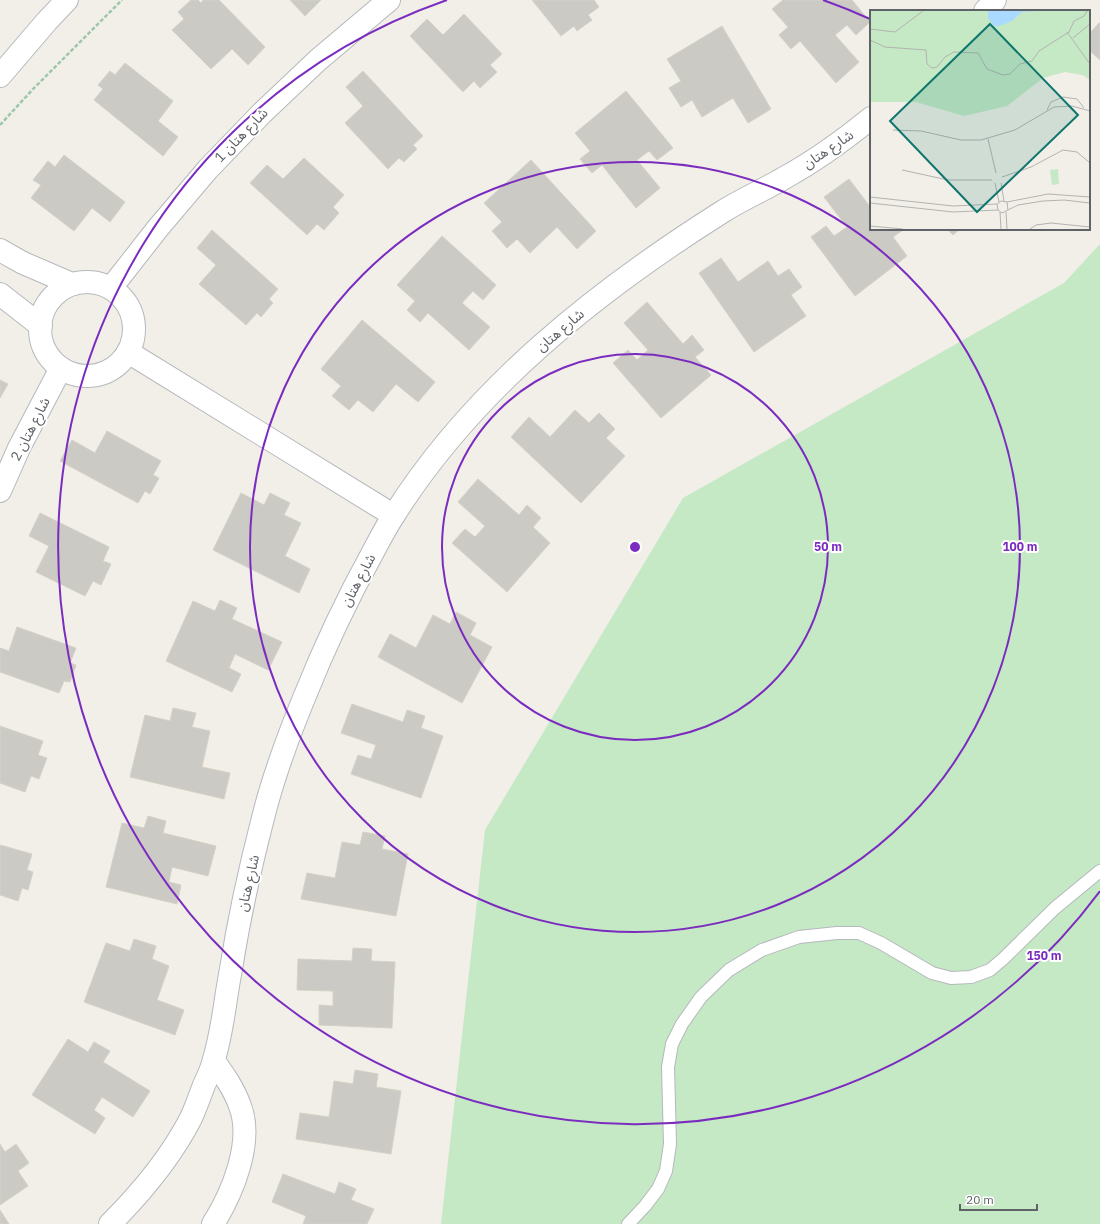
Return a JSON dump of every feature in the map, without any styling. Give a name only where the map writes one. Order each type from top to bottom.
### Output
[{"type":"street","points":[[0,76],[67,0]]},
{"type":"street","name":"شارع هتان 1","points":[[111,288],[158,228],[208,169],[262,113],[318,60],[389,0]]},
{"type":"street","points":[[986,10],[995,0]]},
{"type":"street","name":"شارع هتان","points":[[110,1224],[128,1206],[162,1165],[190,1119],[214,1061],[223,1022],[244,893],[264,814],[289,736],[319,660],[341,613],[393,515],[428,465],[467,419],[509,375],[553,335],[608,290],[666,249],[726,210],[787,177],[845,139],[870,119]]},
{"type":"street","points":[[0,250],[23,263],[72,284]]},
{"type":"street","points":[[92,282],[111,288],[125,300],[133,316],[134,334],[128,352],[119,364],[106,372],[91,376],[76,374],[61,368],[50,357],[42,342],[40,326],[43,313],[50,300],[60,290],[72,284],[92,282]]},
{"type":"street","points":[[0,294],[10,308],[40,326]]},
{"type":"street","points":[[128,352],[393,515]]},
{"type":"street","name":"شارع هتان 2","points":[[0,491],[61,368]]},
{"type":"street","points":[[213,1224],[233,1186],[242,1154],[245,1132],[241,1107],[229,1082],[214,1061]]},
{"type":"lane","points":[[628,1224],[658,1189],[666,1171],[670,1144],[668,1067],[672,1044],[682,1024],[701,997],[729,970],[762,950],[776,944],[798,937],[837,932],[859,933],[881,943],[932,973],[952,978],[971,977],[990,970],[1003,960],[1055,908],[1100,871]]},
{"type":"path","points":[[0,125],[34,88],[122,0]]},
{"type":"green space","points":[[1100,244],[1100,1224],[441,1224],[485,830],[683,498],[1064,283]]},
{"type":"building","points":[[191,0],[198,0],[201,3],[203,0],[219,0],[265,47],[248,65],[232,49],[211,69],[172,30],[184,19],[178,12]]},
{"type":"building","points":[[290,0],[321,0],[305,16]]},
{"type":"building","points":[[532,0],[594,0],[599,7],[588,15],[592,20],[577,31],[574,26],[561,36]]},
{"type":"building","points":[[783,0],[852,0],[870,22],[856,35],[847,25],[835,35],[859,62],[836,83],[800,41],[791,49],[779,35],[788,27],[772,9]]},
{"type":"building","points":[[464,14],[502,54],[490,65],[497,72],[480,88],[474,81],[463,92],[410,36],[427,19],[443,35]]},
{"type":"building","points":[[1100,23],[1100,60],[1090,51],[1090,33]]},
{"type":"building","points":[[722,26],[771,109],[748,123],[733,98],[702,117],[692,100],[681,107],[669,88],[681,81],[667,59]]},
{"type":"building","points":[[125,63],[173,101],[158,121],[178,137],[163,156],[94,100],[103,89],[98,85],[110,71],[115,75]]},
{"type":"building","points":[[363,71],[423,136],[413,145],[417,149],[404,162],[399,158],[388,169],[345,123],[363,106],[346,87]]},
{"type":"building","points":[[626,91],[673,148],[657,160],[649,151],[637,160],[660,188],[636,208],[602,165],[592,173],[580,159],[590,151],[575,133]]},
{"type":"building","points":[[64,155],[125,202],[110,222],[92,208],[74,231],[31,198],[41,185],[33,180],[48,161],[55,167]]},
{"type":"building","points":[[304,158],[344,195],[333,207],[339,213],[324,230],[317,224],[307,235],[250,183],[267,165],[283,179]]},
{"type":"building","points":[[531,160],[596,231],[577,249],[557,227],[530,253],[517,239],[507,248],[492,231],[502,222],[484,203]]},
{"type":"building","points":[[849,179],[870,207],[870,230],[903,230],[893,237],[907,256],[855,296],[811,237],[826,226],[834,236],[847,227],[824,197]]},
{"type":"building","points":[[212,230],[278,289],[269,299],[273,303],[261,317],[257,313],[246,325],[199,284],[216,265],[197,248]]},
{"type":"building","points":[[948,230],[959,230],[953,235]]},
{"type":"building","points":[[442,236],[496,285],[483,300],[473,291],[462,303],[490,327],[469,350],[428,313],[420,322],[407,310],[415,301],[397,285]]},
{"type":"building","points":[[721,258],[738,282],[768,261],[778,276],[789,269],[802,287],[791,295],[806,316],[754,352],[699,273]]},
{"type":"building","points":[[647,302],[683,344],[692,335],[704,350],[695,357],[711,375],[661,418],[613,363],[628,350],[637,360],[648,350],[624,323]]},
{"type":"building","points":[[362,320],[435,382],[418,402],[396,384],[373,412],[358,400],[349,410],[332,396],[341,386],[321,369]]},
{"type":"building","points":[[0,380],[8,384],[0,398]]},
{"type":"building","points":[[575,410],[589,423],[599,413],[615,429],[606,438],[625,456],[581,503],[511,437],[529,417],[550,437]]},
{"type":"building","points":[[107,431],[161,461],[153,475],[159,478],[150,494],[145,491],[138,503],[60,461],[72,440],[95,453]]},
{"type":"building","points":[[478,479],[519,515],[527,505],[541,518],[533,527],[550,543],[507,592],[452,543],[465,529],[475,537],[485,526],[458,502]]},
{"type":"building","points":[[241,493],[264,505],[270,493],[290,503],[284,515],[301,523],[285,556],[310,569],[299,593],[213,550]]},
{"type":"building","points":[[40,513],[109,547],[103,561],[111,564],[101,585],[93,581],[85,596],[36,572],[49,546],[29,536]]},
{"type":"building","points":[[220,600],[237,608],[232,619],[282,642],[268,670],[235,654],[229,668],[241,674],[232,692],[166,661],[193,601],[215,611]]},
{"type":"building","points":[[456,612],[476,623],[470,635],[492,647],[462,703],[378,657],[390,634],[416,648],[433,615],[450,624]]},
{"type":"building","points":[[17,627],[76,648],[70,663],[76,665],[70,682],[64,681],[59,693],[0,672],[0,648],[9,651]]},
{"type":"building","points":[[352,704],[403,722],[407,710],[425,716],[421,728],[443,736],[421,798],[351,774],[358,755],[371,759],[376,745],[341,733]]},
{"type":"building","points":[[173,708],[196,713],[192,727],[210,731],[202,767],[230,773],[224,799],[130,777],[145,715],[170,721]]},
{"type":"building","points":[[0,726],[43,741],[38,755],[47,758],[39,779],[31,776],[25,792],[0,783]]},
{"type":"building","points":[[148,816],[166,821],[163,833],[216,846],[208,876],[172,867],[169,882],[181,885],[177,904],[106,887],[122,823],[144,828]]},
{"type":"building","points":[[363,832],[385,836],[382,849],[408,854],[396,916],[301,899],[307,873],[335,878],[342,842],[360,845]]},
{"type":"building","points":[[0,845],[32,854],[27,870],[33,872],[28,890],[22,888],[18,901],[0,895]]},
{"type":"building","points":[[134,939],[156,946],[152,959],[169,966],[157,1000],[184,1010],[175,1035],[84,1002],[106,943],[130,951]]},
{"type":"building","points":[[353,948],[372,949],[371,961],[395,962],[392,1028],[319,1025],[319,1005],[333,1006],[333,991],[297,990],[298,959],[352,961]]},
{"type":"building","points":[[68,1039],[88,1052],[94,1042],[110,1051],[103,1062],[150,1091],[133,1117],[102,1097],[94,1110],[105,1118],[95,1134],[32,1095]]},
{"type":"building","points":[[355,1070],[378,1074],[376,1087],[401,1091],[391,1154],[296,1139],[300,1113],[329,1117],[334,1081],[353,1084]]},
{"type":"building","points":[[0,1144],[5,1152],[16,1144],[29,1163],[18,1171],[28,1186],[0,1205]]},
{"type":"building","points":[[283,1174],[335,1194],[339,1182],[356,1189],[351,1200],[374,1209],[367,1224],[303,1224],[306,1216],[272,1202]]},
{"type":"building","points":[[0,1210],[9,1224],[0,1224]]}]
